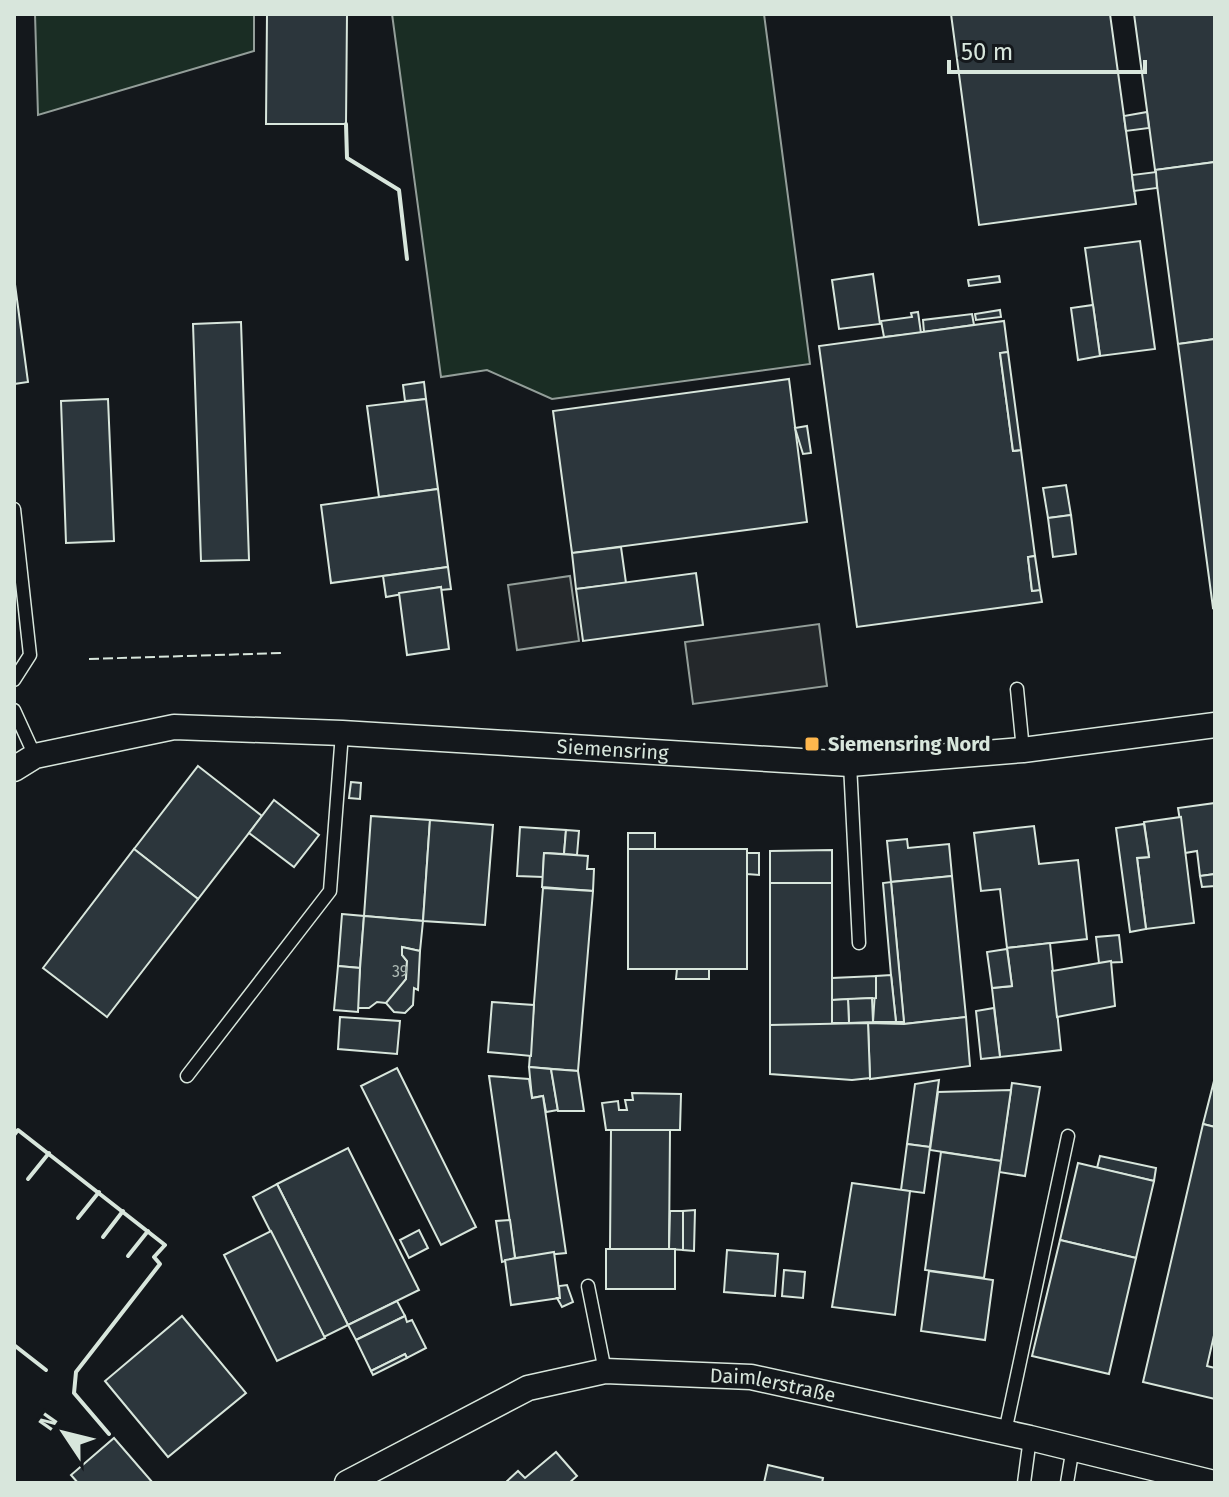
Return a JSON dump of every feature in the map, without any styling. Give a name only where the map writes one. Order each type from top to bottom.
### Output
[{"type":"street","name":"Siemensring","points":[[14,769],[35,756],[174,727],[342,733],[850,764],[1023,750],[1215,725]]},
{"type":"street","name":"Daimlerstraße","points":[[347,1483],[528,1388],[605,1371],[751,1377],[1073,1447],[1199,1481]]},
{"type":"lane","points":[[14,509],[30,655],[14,680]]},
{"type":"lane","points":[[1017,689],[1023,750]]},
{"type":"lane","points":[[14,710],[35,756]]},
{"type":"lane","points":[[187,1076],[330,891],[342,733]]},
{"type":"lane","points":[[850,764],[859,943]]},
{"type":"lane","points":[[1005,1432],[1068,1136]]},
{"type":"lane","points":[[588,1286],[605,1371]]},
{"type":"lane","points":[[1024,1483],[1030,1438]]},
{"type":"lane","points":[[1067,1483],[1073,1447]]},
{"type":"green space","points":[[35,14],[254,14],[254,51],[38,115]]},
{"type":"green space","points":[[392,14],[764,14],[810,364],[552,399],[487,370],[441,377]]},
{"type":"shaded area","points":[[570,576],[579,641],[517,650],[508,585]]},
{"type":"shaded area","points":[[819,624],[827,686],[693,704],[685,642]]},
{"type":"building","points":[[267,14],[347,14],[346,124],[266,124]]},
{"type":"building","points":[[951,14],[1110,14],[1136,204],[979,225]]},
{"type":"building","points":[[1134,14],[1215,14],[1215,162],[1155,170]]},
{"type":"building","points":[[1147,112],[1149,128],[1126,131],[1124,116]]},
{"type":"building","points":[[1215,162],[1215,339],[1178,344],[1155,170]]},
{"type":"building","points":[[1156,172],[1157,188],[1134,191],[1132,175]]},
{"type":"building","points":[[1140,241],[1155,349],[1100,356],[1085,248]]},
{"type":"building","points":[[873,274],[880,324],[839,329],[832,280]]},
{"type":"building","points":[[999,276],[1000,282],[969,286],[968,280]]},
{"type":"building","points":[[14,277],[28,382],[14,384]]},
{"type":"building","points":[[1093,305],[1100,356],[1078,360],[1071,308]]},
{"type":"building","points":[[1000,310],[1001,317],[976,320],[975,314]]},
{"type":"building","points":[[918,312],[921,333],[884,337],[881,321],[912,317],[911,313]]},
{"type":"building","points":[[972,314],[974,325],[924,332],[923,320]]},
{"type":"building","points":[[1004,321],[1008,352],[1000,353],[1013,451],[1021,450],[1035,556],[1028,557],[1032,591],[1040,590],[1042,602],[857,627],[819,346]]},
{"type":"building","points":[[241,322],[249,560],[201,561],[193,324]]},
{"type":"building","points":[[1215,339],[1215,607],[1213,608],[1178,344]]},
{"type":"building","points":[[1008,352],[1021,450],[1013,451],[1000,353]]},
{"type":"building","points":[[789,379],[807,522],[572,553],[553,411]]},
{"type":"building","points":[[424,382],[426,399],[405,401],[403,385]]},
{"type":"building","points":[[108,399],[114,541],[66,543],[61,401]]},
{"type":"building","points":[[426,399],[438,489],[379,497],[367,406]]},
{"type":"building","points":[[807,426],[811,453],[803,454],[795,428]]},
{"type":"building","points":[[1066,485],[1071,515],[1048,518],[1043,488]]},
{"type":"building","points":[[438,489],[448,567],[331,583],[321,505]]},
{"type":"building","points":[[1071,515],[1076,554],[1053,557],[1048,518]]},
{"type":"building","points":[[621,547],[626,583],[576,589],[572,553]]},
{"type":"building","points":[[1035,556],[1040,590],[1032,591],[1028,557]]},
{"type":"building","points":[[448,567],[451,589],[441,590],[441,587],[386,597],[383,576]]},
{"type":"building","points":[[696,573],[703,625],[583,641],[576,589]]},
{"type":"building","points":[[441,587],[449,649],[407,655],[399,593]]},
{"type":"building","points":[[198,766],[262,816],[198,899],[134,849]]},
{"type":"building","points":[[351,782],[361,783],[360,799],[349,798]]},
{"type":"building","points":[[274,800],[319,835],[294,867],[249,833]]},
{"type":"building","points":[[1215,803],[1215,874],[1200,876],[1197,851],[1185,853],[1178,808]]},
{"type":"building","points":[[371,816],[430,820],[423,921],[364,916]]},
{"type":"building","points":[[1181,817],[1194,923],[1146,929],[1137,858],[1149,857],[1144,822]]},
{"type":"building","points":[[430,820],[493,825],[485,925],[423,921]]},
{"type":"building","points":[[1144,824],[1149,857],[1137,858],[1146,929],[1130,932],[1116,828]]},
{"type":"building","points":[[1034,826],[1039,864],[1078,860],[1087,939],[1007,948],[1000,889],[981,891],[974,833]]},
{"type":"building","points":[[520,827],[566,830],[564,854],[544,853],[543,877],[517,876]]},
{"type":"building","points":[[566,830],[579,831],[577,855],[564,854]]},
{"type":"building","points":[[628,833],[655,833],[655,849],[628,849]]},
{"type":"building","points":[[907,839],[908,848],[949,844],[952,876],[891,882],[887,841]]},
{"type":"building","points":[[134,849],[198,899],[107,1017],[43,968]]},
{"type":"building","points":[[628,849],[747,849],[747,969],[628,969]]},
{"type":"building","points":[[832,850],[832,883],[770,883],[770,851]]},
{"type":"building","points":[[544,853],[588,856],[587,869],[594,869],[593,891],[542,887]]},
{"type":"building","points":[[747,853],[759,853],[759,875],[747,874]]},
{"type":"building","points":[[1215,874],[1215,886],[1202,887],[1200,876]]},
{"type":"building","points":[[952,876],[966,1017],[904,1024],[891,882]]},
{"type":"building","points":[[891,882],[904,1022],[896,1022],[891,975],[883,883]]},
{"type":"building","points":[[770,883],[832,883],[832,1025],[770,1025]]},
{"type":"building","points":[[543,888],[593,891],[578,1071],[529,1067]]},
{"type":"building","points":[[342,914],[364,916],[360,968],[338,966]]},
{"type":"building","points":[[364,916],[423,921],[420,951],[402,947],[402,955],[407,961],[406,979],[399,991],[386,1003],[377,1002],[369,1008],[357,1008]]},
{"type":"building","points":[[1119,935],[1122,962],[1099,963],[1096,937]]},
{"type":"building","points":[[1050,943],[1061,1050],[1000,1057],[992,988],[1012,986],[1007,948]]},
{"type":"building","points":[[402,947],[420,951],[418,990],[414,988],[413,1005],[405,1013],[394,1012],[386,1003],[406,979],[407,961],[402,955]]},
{"type":"building","points":[[1007,949],[1012,986],[992,988],[987,952]]},
{"type":"building","points":[[1111,961],[1115,1006],[1057,1017],[1052,971]]},
{"type":"building","points":[[338,966],[360,968],[358,1012],[334,1010]]},
{"type":"building","points":[[677,969],[709,969],[709,979],[676,979]]},
{"type":"building","points":[[891,975],[896,1022],[873,1022],[876,976]]},
{"type":"building","points":[[876,976],[876,998],[832,1000],[832,978]]},
{"type":"building","points":[[872,998],[873,1022],[849,1023],[848,999]]},
{"type":"building","points":[[848,999],[849,1023],[832,1023],[832,1000]]},
{"type":"building","points":[[492,1002],[534,1005],[531,1056],[488,1052]]},
{"type":"building","points":[[994,1008],[1000,1057],[981,1059],[976,1011]]},
{"type":"building","points":[[340,1017],[400,1021],[397,1054],[338,1049]]},
{"type":"building","points":[[966,1017],[970,1066],[870,1079],[868,1023],[904,1024]]},
{"type":"building","points":[[868,1023],[870,1078],[852,1080],[770,1074],[770,1025]]},
{"type":"building","points":[[529,1067],[551,1069],[558,1110],[546,1112],[543,1096],[532,1098]]},
{"type":"building","points":[[397,1068],[476,1227],[441,1245],[361,1086]]},
{"type":"building","points":[[551,1069],[578,1071],[584,1111],[558,1111]]},
{"type":"building","points":[[489,1076],[529,1079],[532,1098],[543,1096],[566,1253],[515,1258]]},
{"type":"building","points":[[1215,1077],[1215,1127],[1203,1124]]},
{"type":"building","points":[[939,1080],[930,1147],[907,1144],[915,1084]]},
{"type":"building","points":[[1012,1083],[1040,1087],[1025,1176],[999,1172]]},
{"type":"building","points":[[1011,1090],[1001,1161],[930,1150],[938,1092]]},
{"type":"building","points":[[632,1093],[681,1094],[680,1130],[606,1130],[602,1103],[618,1101],[619,1110],[627,1110],[625,1100],[633,1100]]},
{"type":"building","points":[[1203,1124],[1215,1127],[1215,1331],[1207,1366],[1215,1368],[1215,1399],[1143,1382]]},
{"type":"building","points":[[611,1130],[670,1130],[669,1249],[610,1249]]},
{"type":"building","points":[[907,1144],[930,1147],[924,1193],[901,1190]]},
{"type":"building","points":[[348,1148],[419,1290],[348,1325],[277,1184]]},
{"type":"building","points":[[941,1152],[1001,1161],[984,1278],[925,1270]]},
{"type":"building","points":[[1100,1156],[1156,1168],[1154,1181],[1097,1168]]},
{"type":"building","points":[[1078,1163],[1154,1181],[1136,1258],[1060,1240]]},
{"type":"building","points":[[852,1183],[910,1191],[895,1315],[832,1307]]},
{"type":"building","points":[[277,1184],[348,1325],[324,1337],[253,1197]]},
{"type":"building","points":[[695,1210],[694,1251],[683,1250],[683,1211]]},
{"type":"building","points":[[670,1211],[683,1211],[683,1250],[669,1249]]},
{"type":"building","points":[[510,1220],[515,1258],[502,1262],[496,1221]]},
{"type":"building","points":[[419,1230],[428,1248],[409,1258],[400,1240]]},
{"type":"building","points":[[271,1231],[325,1338],[277,1361],[224,1255]]},
{"type":"building","points":[[1060,1240],[1136,1258],[1109,1374],[1032,1356]]},
{"type":"building","points":[[606,1249],[675,1249],[675,1289],[606,1289]]},
{"type":"building","points":[[727,1250],[778,1254],[775,1296],[724,1292]]},
{"type":"building","points":[[554,1252],[560,1298],[511,1305],[505,1260]]},
{"type":"building","points":[[784,1270],[805,1272],[803,1298],[782,1296]]},
{"type":"building","points":[[929,1271],[993,1280],[985,1340],[921,1331]]},
{"type":"building","points":[[567,1285],[573,1302],[562,1307],[557,1298],[560,1298],[559,1286]]},
{"type":"building","points":[[397,1301],[405,1316],[356,1340],[348,1325]]},
{"type":"building","points":[[182,1316],[246,1393],[168,1457],[105,1381]]},
{"type":"building","points":[[405,1316],[407,1322],[412,1320],[426,1348],[407,1358],[405,1354],[371,1371],[356,1340]]},
{"type":"building","points":[[405,1354],[407,1358],[373,1375],[371,1371]]},
{"type":"building","points":[[114,1438],[153,1483],[78,1483],[71,1475]]},
{"type":"building","points":[[556,1452],[577,1476],[569,1483],[505,1483],[518,1471],[525,1478]]},
{"type":"building","points":[[768,1465],[823,1478],[822,1483],[764,1483]]},
{"type":"fence","points":[[89,659],[281,653]]},
{"type":"wall","points":[[346,124],[347,158],[399,190],[407,259]]},
{"type":"wall","points":[[14,1135],[18,1130],[165,1245],[154,1257],[160,1264],[76,1372],[74,1393],[109,1434]]},
{"type":"wall","points":[[28,1179],[49,1153]]},
{"type":"wall","points":[[78,1218],[99,1192]]},
{"type":"wall","points":[[103,1237],[123,1211]]},
{"type":"wall","points":[[128,1256],[148,1231]]},
{"type":"wall","points":[[14,1345],[46,1370]]},
{"type":"place","name":"Siemensring Nord","points":[[812,744]]}]
